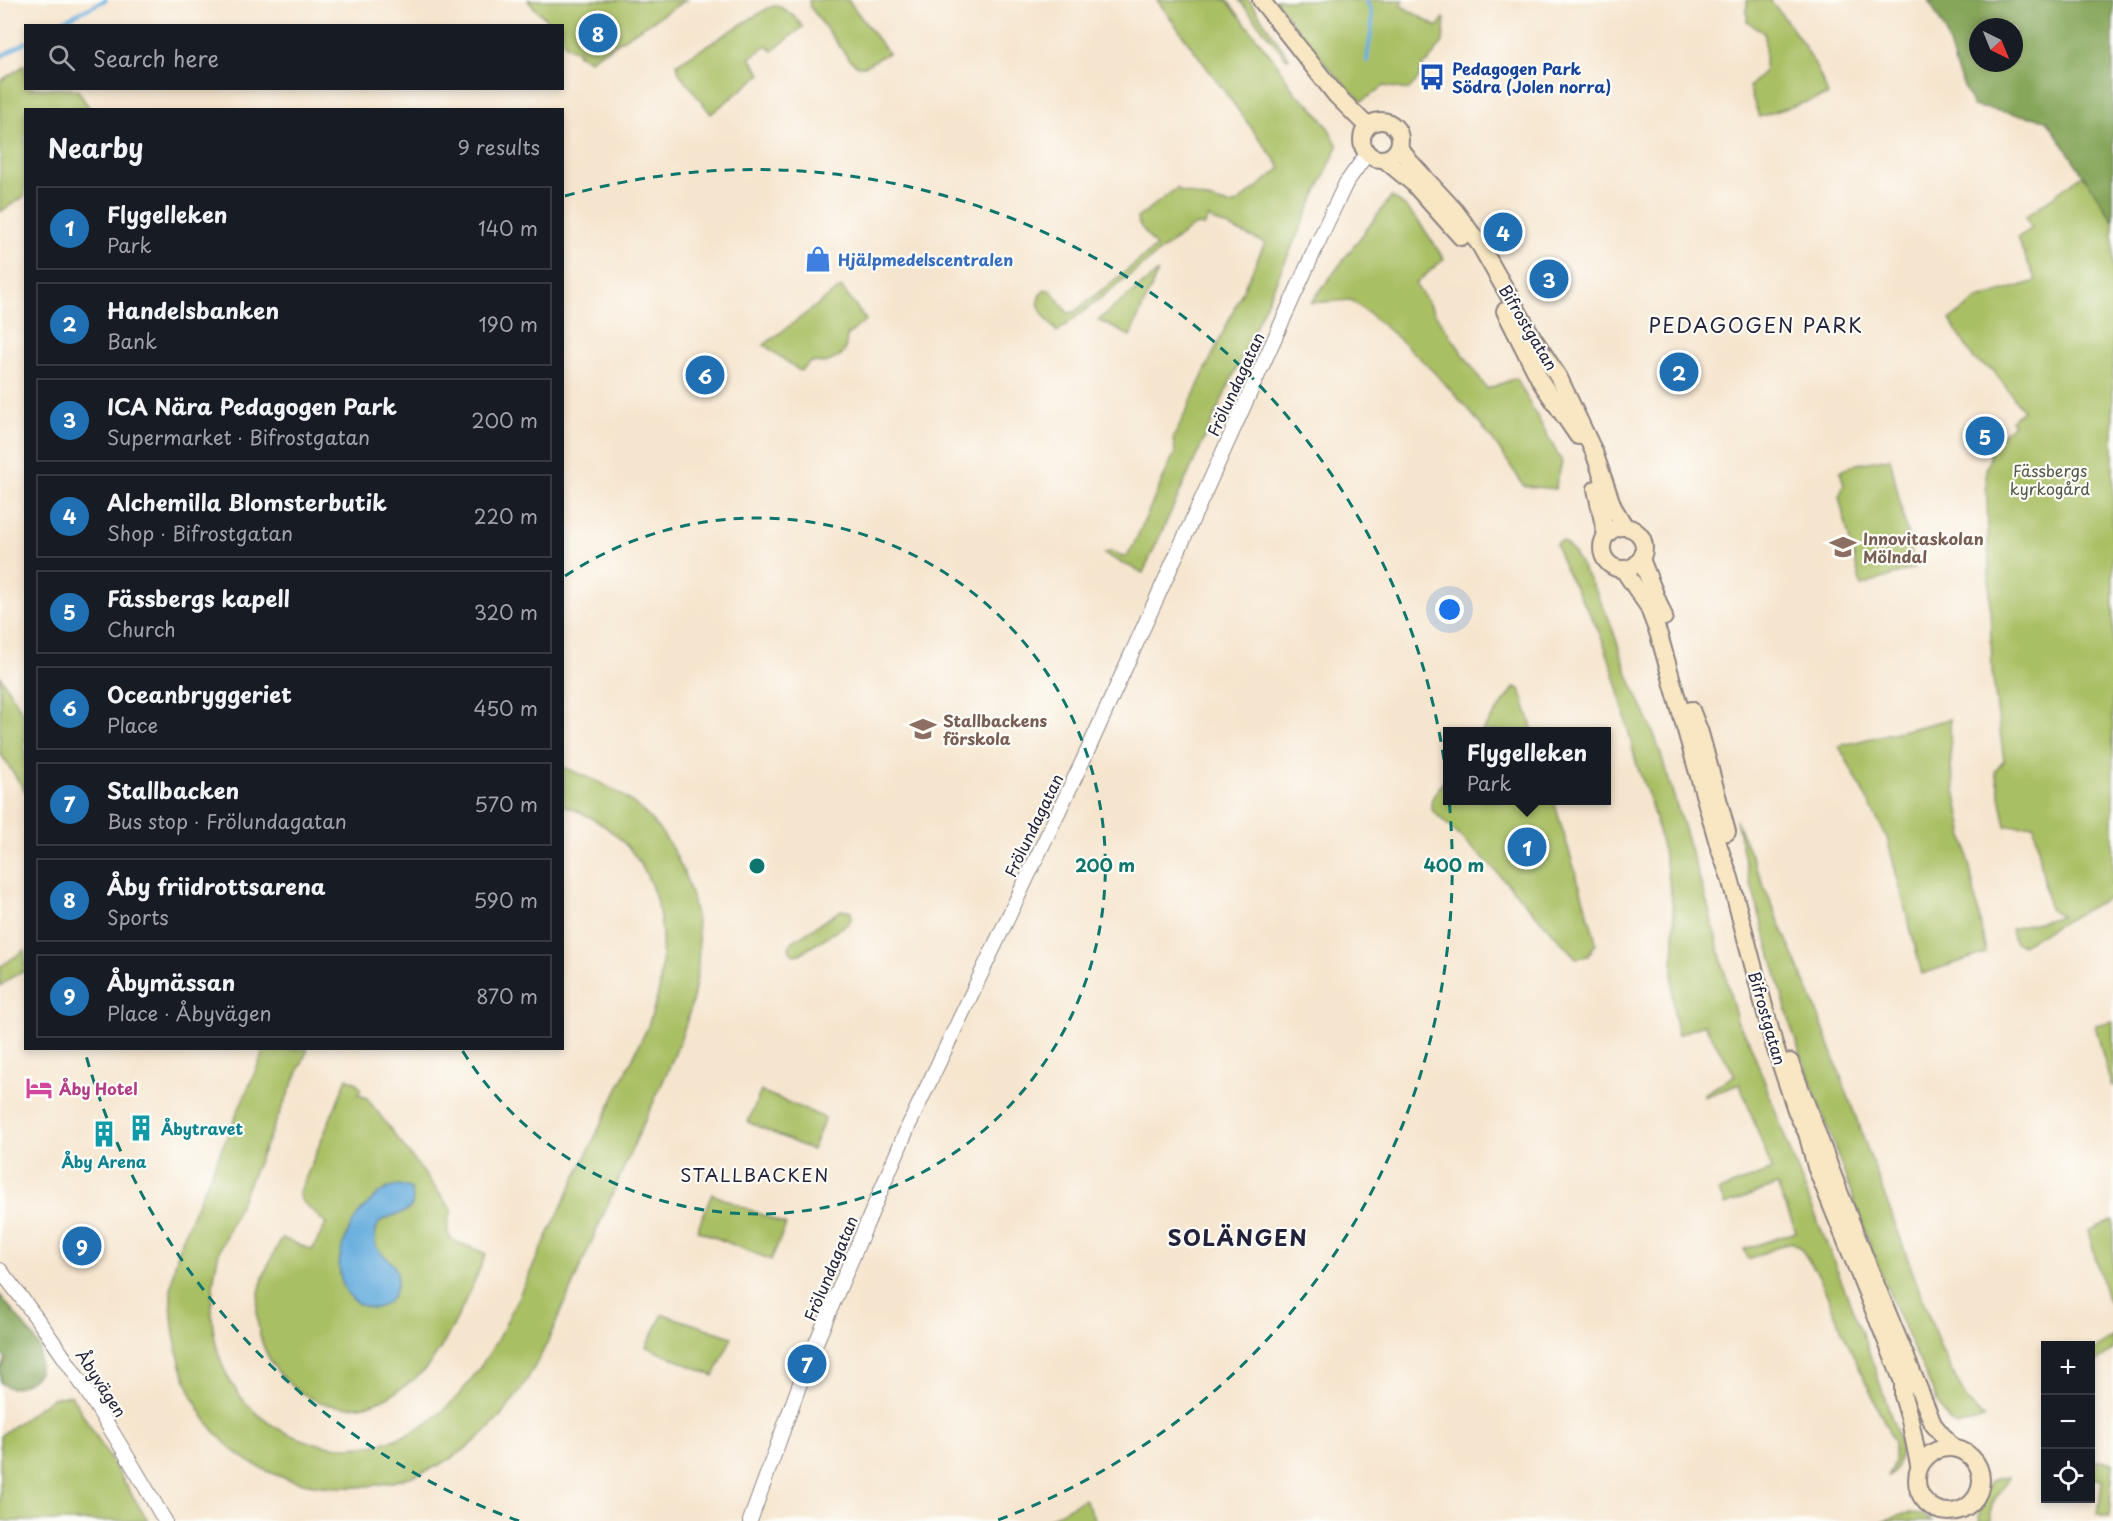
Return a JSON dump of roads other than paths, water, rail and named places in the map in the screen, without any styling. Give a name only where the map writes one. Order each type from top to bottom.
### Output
[{"type":"main road","points":[[1261,0],[1336,95],[1368,126],[1361,140],[1367,154]]},
{"type":"main road","name":"Bifrostgatan","points":[[1368,126],[1381,120],[1392,124],[1399,134],[1399,147],[1455,211],[1480,245],[1533,338],[1559,378],[1594,452],[1613,507],[1625,527],[1637,532],[1643,540],[1644,550],[1641,559],[1683,672],[1691,712],[1709,764],[1787,1055],[1851,1224],[1933,1424],[1952,1447],[1969,1455],[1978,1466],[1980,1487],[1970,1521]]},
{"type":"main road","points":[[1384,159],[1393,155],[1399,147]]},
{"type":"main road","name":"Bifrostgatan","points":[[1367,154],[1375,159],[1384,159],[1405,176],[1455,228],[1477,260],[1542,385],[1579,438],[1597,489],[1606,535],[1602,546],[1605,557],[1612,566],[1623,569],[1645,601],[1659,635],[1719,848],[1730,878],[1774,1044],[1797,1113],[1808,1133],[1816,1167],[1903,1382],[1903,1396],[1913,1431],[1919,1465],[1916,1484],[1920,1496],[1944,1516],[1968,1506],[1976,1498]]},
{"type":"main road","points":[[1606,535],[1615,529],[1625,527]]},
{"type":"main road","points":[[1623,569],[1635,565],[1641,559]]},
{"type":"main road","points":[[1919,1465],[1935,1450],[1952,1447]]},
{"type":"street","name":"Frölundagatan","points":[[750,1521],[803,1374],[908,1127],[1087,752],[1326,225],[1346,183],[1367,154]]},
{"type":"street","name":"Åbyvägen","points":[[0,1270],[74,1370],[116,1435],[165,1521]]},
{"type":"water","points":[[399,1185],[410,1188],[413,1198],[412,1205],[404,1212],[380,1222],[375,1239],[378,1250],[395,1267],[397,1281],[392,1297],[383,1306],[372,1308],[360,1304],[349,1295],[342,1282],[339,1264],[344,1242],[356,1217],[378,1194]]},
{"type":"waterway","points":[[64,20],[106,0]]},
{"type":"waterway","points":[[1365,0],[1369,6],[1372,21],[1367,61]]},
{"type":"waterway","points":[[0,57],[24,43]]},
{"type":"place","name":"Åby friidrottsarena","points":[[598,33]]},
{"type":"place","name":"Pedagogen Park Södra (Jolen norra)","points":[[1432,77]]},
{"type":"place","name":"Alchemilla Blomsterbutik","points":[[1503,232]]},
{"type":"place","name":"Hjälpmedelscentralen","points":[[818,259]]},
{"type":"place","name":"ICA Nära Pedagogen Park","points":[[1549,279]]},
{"type":"place","name":"Handelsbanken","points":[[1679,372]]},
{"type":"place","name":"Oceanbryggeriet","points":[[705,375]]},
{"type":"place","name":"Fässbergs kapell","points":[[1985,436]]},
{"type":"place","name":"Innovitaskolan Mölndal","points":[[1843,547]]},
{"type":"place","name":"Stallbackens förskola","points":[[923,729]]},
{"type":"place","name":"Flygelleken","points":[[1527,847]]},
{"type":"place","name":"Åby Hotel","points":[[39,1088]]},
{"type":"place","name":"Åbytravet","points":[[141,1128]]},
{"type":"place","name":"Åby Arena","points":[[104,1134]]},
{"type":"place","name":"Åbymässan","points":[[82,1246]]},
{"type":"place","name":"Stallbacken","points":[[807,1364]]},
{"type":"district","name":"PEDAGOGEN PARK","points":[[1756,325]]},
{"type":"district","name":"STALLBACKEN","points":[[755,1174]]},
{"type":"district","name":"SOLÄNGEN","points":[[1238,1236]]},
{"type":"park label","name":"Fässbergs kyrkogård","points":[[2050,479]]}]
